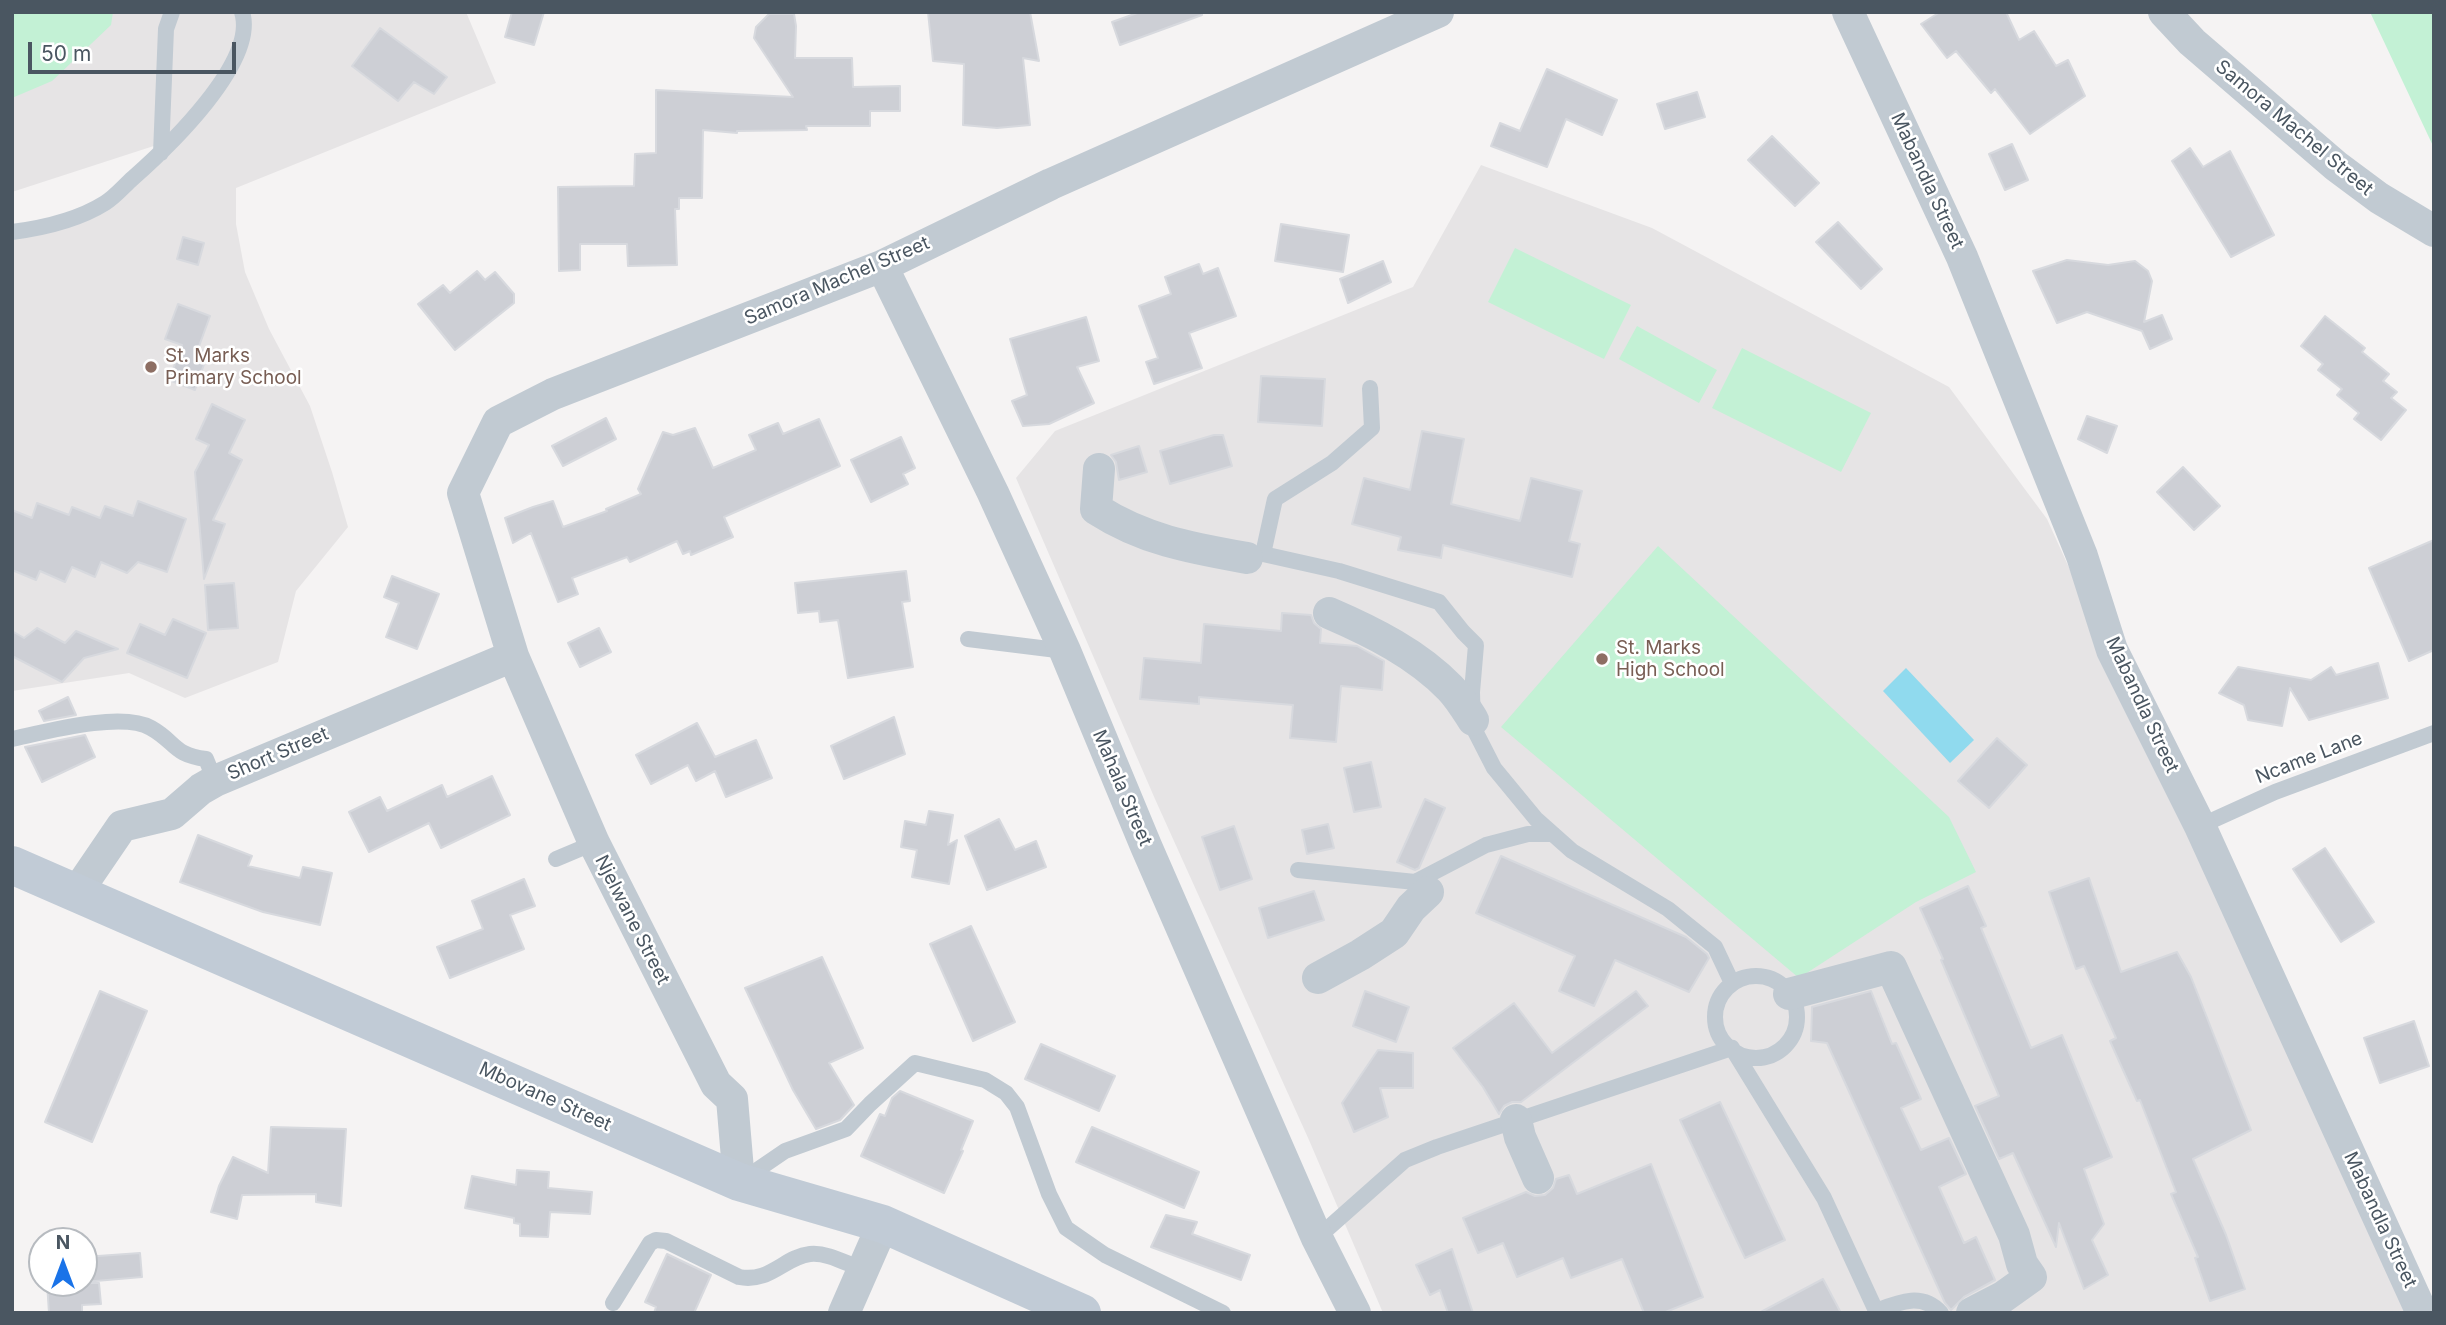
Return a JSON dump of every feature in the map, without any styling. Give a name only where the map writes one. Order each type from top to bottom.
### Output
[{"type":"street","name":"Samora Machel Street","points":[[513,656],[463,493],[498,422],[552,394],[883,267],[1051,184],[1438,12]]},
{"type":"street","name":"Mabandla Street","points":[[1848,12],[1962,257],[2082,556],[2112,650],[2200,825],[2422,1313]]},
{"type":"street","name":"Samora Machel Street","points":[[2164,12],[2192,42],[2336,166],[2379,198],[2434,231]]},
{"type":"street","name":"Mahala Street","points":[[883,267],[993,493],[1065,651],[1146,846],[1317,1238],[1355,1313]]},
{"type":"street","points":[[1099,469],[1096,509],[1121,524],[1164,541],[1247,558]]},
{"type":"street","points":[[1329,613],[1367,629],[1413,657],[1451,689],[1473,720]]},
{"type":"street","name":"Short Street","points":[[77,892],[122,827],[172,814],[201,789],[215,781],[513,656]]},
{"type":"street","name":"Njelwane Street","points":[[513,656],[594,843],[716,1084],[732,1099],[739,1182]]},
{"type":"street","name":"Mbovane Street","points":[[12,865],[739,1182],[883,1224],[1082,1313]]},
{"type":"street","points":[[1318,978],[1394,933],[1411,908],[1428,892]]},
{"type":"street","points":[[1789,993],[1891,967],[2014,1235],[2022,1264],[2031,1277],[2003,1297],[1972,1313]]},
{"type":"street","points":[[1516,1120],[1520,1137],[1538,1178]]},
{"type":"street","points":[[844,1313],[883,1224]]},
{"type":"lane","points":[[161,153],[166,29],[172,12]]},
{"type":"lane","points":[[12,232],[48,227],[105,203],[161,153],[201,112],[223,78],[240,44],[242,12]]},
{"type":"lane","points":[[1370,388],[1372,428],[1332,463],[1275,499],[1263,554],[1339,570],[1439,602],[1476,645],[1472,692],[1474,727],[1494,768],[1536,819],[1572,850],[1668,909],[1715,947],[1732,983]]},
{"type":"lane","points":[[968,639],[1065,651]]},
{"type":"lane","points":[[12,739],[107,720],[150,726],[187,757],[206,759],[215,781]]},
{"type":"lane","name":"Ncame Lane","points":[[2200,825],[2275,792],[2434,733]]},
{"type":"lane","points":[[1298,870],[1416,881],[1486,845],[1528,834],[1553,834]]},
{"type":"lane","points":[[556,859],[594,843]]},
{"type":"lane","points":[[1766,977],[1777,982],[1789,993],[1797,1012],[1796,1025],[1792,1037],[1783,1048],[1772,1055],[1759,1058],[1746,1056],[1724,1042],[1717,1031],[1715,1018],[1717,1005],[1732,983],[1743,978],[1766,977]]},
{"type":"lane","points":[[1317,1238],[1405,1160],[1732,1048]]},
{"type":"lane","points":[[1732,1048],[1824,1198],[1876,1312],[1899,1302],[1916,1300],[1933,1304],[1941,1313]]},
{"type":"lane","points":[[739,1182],[785,1151],[846,1129],[915,1063],[985,1080],[1006,1093],[1017,1107],[1049,1194],[1066,1228],[1105,1255],[1223,1313]]},
{"type":"lane","points":[[612,1303],[650,1243],[656,1240],[666,1241],[748,1279],[759,1278],[808,1254],[820,1254],[862,1269]]},
{"type":"shaded area","name":"St. Marks Primary School","points":[[12,12],[466,12],[496,83],[236,188],[236,224],[245,272],[269,329],[310,406],[348,527],[296,591],[278,662],[185,698],[129,673],[12,691],[12,237],[112,201],[166,142],[12,192]]},
{"type":"shaded area","name":"St. Marks High School","points":[[1481,165],[1652,228],[1949,387],[2047,519],[2406,1313],[1383,1313],[1016,478],[1055,431],[1413,287]]},
{"type":"green space","points":[[12,12],[113,12],[111,25],[52,81],[12,98]]},
{"type":"green space","points":[[2370,12],[2434,12],[2434,148]]},
{"type":"green space","points":[[1515,248],[1631,305],[1604,359],[1488,302]]},
{"type":"green space","points":[[1637,326],[1717,370],[1699,403],[1619,359]]},
{"type":"green space","points":[[1742,348],[1871,413],[1841,472],[1712,408]]},
{"type":"green space","points":[[1658,546],[1949,817],[1976,872],[1916,902],[1799,978],[1501,727]]},
{"type":"water","points":[[1906,668],[1974,740],[1950,763],[1883,691]]},
{"type":"building","points":[[512,12],[544,12],[534,45],[505,37]]},
{"type":"building","points":[[928,12],[1030,12],[1039,61],[1023,58],[1030,125],[997,128],[963,125],[964,64],[933,61]]},
{"type":"building","points":[[1140,12],[1202,12],[1202,15],[1120,45],[1112,22]]},
{"type":"building","points":[[1940,12],[2006,12],[2019,40],[2034,31],[2056,66],[2068,60],[2085,96],[2030,134],[1995,89],[1991,93],[1956,51],[1947,58],[1921,24]]},
{"type":"building","points":[[769,14],[794,14],[795,58],[852,58],[853,87],[900,86],[900,111],[870,111],[870,126],[806,126],[807,130],[737,133],[703,130],[702,198],[679,198],[679,209],[675,209],[677,265],[628,266],[627,244],[580,244],[580,270],[559,271],[558,187],[634,186],[635,154],[656,153],[656,90],[793,97],[754,38],[756,27]]},
{"type":"building","points":[[380,28],[447,77],[434,94],[414,82],[398,101],[352,66]]},
{"type":"building","points":[[1547,69],[1617,100],[1602,135],[1566,119],[1547,167],[1491,146],[1500,123],[1520,131]]},
{"type":"building","points":[[1697,92],[1705,117],[1665,129],[1657,104]]},
{"type":"building","points":[[1772,136],[1819,183],[1795,206],[1748,160]]},
{"type":"building","points":[[2012,144],[2028,180],[2005,190],[1989,154]]},
{"type":"building","points":[[2190,148],[2203,167],[2230,151],[2274,235],[2231,257],[2172,161]]},
{"type":"building","points":[[1838,222],[1882,269],[1861,289],[1816,242]]},
{"type":"building","points":[[1281,224],[1349,235],[1343,272],[1275,261]]},
{"type":"building","points":[[183,237],[204,243],[198,265],[177,259]]},
{"type":"building","points":[[2067,260],[2108,265],[2135,261],[2148,271],[2152,281],[2144,322],[2162,315],[2172,339],[2150,349],[2142,331],[2087,312],[2057,323],[2033,271]]},
{"type":"building","points":[[1383,261],[1391,282],[1348,303],[1340,279]]},
{"type":"building","points":[[1199,264],[1203,274],[1218,268],[1236,316],[1189,333],[1202,368],[1154,384],[1146,362],[1158,358],[1139,306],[1171,294],[1165,277]]},
{"type":"building","points":[[477,271],[485,280],[495,272],[514,294],[514,303],[455,350],[418,304],[443,285],[450,293]]},
{"type":"building","points":[[178,304],[210,316],[198,349],[208,353],[195,390],[169,380],[182,345],[165,339]]},
{"type":"building","points":[[2325,316],[2365,348],[2362,352],[2389,374],[2383,381],[2397,392],[2391,398],[2406,410],[2381,440],[2354,419],[2359,413],[2337,395],[2342,389],[2318,370],[2323,364],[2301,346]]},
{"type":"building","points":[[1086,317],[1099,361],[1077,367],[1094,403],[1049,424],[1023,426],[1012,401],[1027,395],[1010,339]]},
{"type":"building","points":[[1261,376],[1325,379],[1322,426],[1258,422]]},
{"type":"building","points":[[212,404],[245,420],[229,453],[242,460],[213,520],[225,524],[204,579],[195,472],[209,445],[196,439]]},
{"type":"building","points":[[2087,416],[2117,426],[2107,453],[2078,439]]},
{"type":"building","points":[[606,418],[616,439],[563,466],[552,446]]},
{"type":"building","points":[[819,419],[840,466],[724,517],[733,537],[691,555],[690,551],[683,554],[677,541],[630,562],[627,557],[572,578],[578,594],[558,602],[531,533],[513,543],[505,518],[533,507],[553,501],[563,527],[607,511],[606,509],[641,494],[638,489],[663,432],[673,435],[695,428],[713,468],[756,450],[749,435],[778,423],[783,434]]},
{"type":"building","points":[[1422,431],[1464,439],[1451,504],[1520,521],[1531,478],[1582,491],[1569,541],[1580,544],[1572,577],[1443,545],[1441,558],[1398,550],[1401,537],[1352,524],[1364,478],[1410,490]]},
{"type":"building","points":[[1214,435],[1223,435],[1232,466],[1170,484],[1160,451]]},
{"type":"building","points":[[901,437],[915,468],[903,474],[908,484],[871,502],[851,460]]},
{"type":"building","points":[[1139,446],[1147,472],[1119,480],[1116,462],[1111,455]]},
{"type":"building","points":[[2183,467],[2220,506],[2194,530],[2157,492]]},
{"type":"building","points":[[138,501],[186,519],[167,572],[138,562],[127,573],[101,562],[95,577],[72,567],[65,582],[40,571],[36,580],[12,570],[12,510],[32,518],[37,503],[69,515],[72,507],[100,518],[105,506],[133,516]]},
{"type":"building","points":[[2434,540],[2434,650],[2409,661],[2369,568]]},
{"type":"building","points":[[906,571],[910,601],[902,602],[913,667],[848,678],[838,620],[820,622],[819,611],[798,613],[795,583]]},
{"type":"building","points":[[392,576],[439,594],[417,649],[386,637],[399,603],[384,597]]},
{"type":"building","points":[[234,583],[238,628],[208,630],[205,585]]},
{"type":"building","points":[[1282,613],[1311,615],[1314,623],[1321,629],[1320,643],[1357,646],[1384,661],[1382,690],[1341,686],[1336,742],[1290,738],[1293,705],[1199,697],[1199,704],[1140,699],[1144,658],[1201,663],[1204,624],[1281,631]]},
{"type":"building","points":[[173,619],[206,633],[187,678],[127,653],[140,624],[165,635]]},
{"type":"building","points":[[37,628],[65,643],[76,631],[118,649],[84,658],[62,682],[12,656],[12,631],[24,638]]},
{"type":"building","points":[[599,628],[611,652],[580,667],[568,643]]},
{"type":"building","points":[[2378,663],[2388,698],[2309,720],[2290,688],[2282,726],[2248,720],[2244,705],[2219,693],[2238,667],[2311,680],[2331,667],[2336,675]]},
{"type":"building","points":[[68,697],[76,715],[44,721],[39,711]]},
{"type":"building","points":[[894,717],[905,754],[844,779],[831,746]]},
{"type":"building","points":[[697,723],[715,757],[756,740],[772,778],[726,797],[715,771],[696,781],[688,765],[651,784],[636,755]]},
{"type":"building","points":[[85,735],[95,757],[42,782],[25,747]]},
{"type":"building","points":[[1997,738],[2027,765],[1989,808],[1958,781]]},
{"type":"building","points":[[1371,762],[1381,807],[1354,812],[1344,768]]},
{"type":"building","points":[[492,776],[510,815],[441,848],[429,823],[369,852],[349,812],[380,797],[387,811],[442,785],[447,797]]},
{"type":"building","points":[[1425,799],[1445,808],[1419,868],[1415,870],[1397,862]]},
{"type":"building","points":[[929,811],[953,815],[948,845],[957,840],[949,884],[912,877],[917,850],[901,847],[905,821],[926,825]]},
{"type":"building","points":[[999,819],[1015,850],[1036,841],[1046,867],[987,890],[965,836]]},
{"type":"building","points":[[1328,824],[1334,848],[1307,854],[1302,830]]},
{"type":"building","points":[[1234,826],[1252,879],[1220,890],[1202,837]]},
{"type":"building","points":[[198,835],[252,856],[248,866],[300,878],[303,867],[332,873],[320,925],[263,912],[180,882]]},
{"type":"building","points":[[2325,848],[2374,922],[2341,942],[2293,869]]},
{"type":"building","points":[[1501,856],[1686,937],[1709,958],[1689,992],[1615,960],[1594,1006],[1559,991],[1575,956],[1476,913]]},
{"type":"building","points":[[2089,878],[2121,972],[2177,952],[2191,977],[2251,1130],[2193,1159],[2226,1235],[2245,1289],[2210,1301],[2195,1258],[2198,1257],[2171,1194],[2176,1192],[2140,1100],[2137,1101],[2110,1041],[2116,1038],[2084,966],[2076,969],[2049,892]]},
{"type":"building","points":[[524,879],[535,906],[510,915],[524,949],[450,978],[437,947],[483,929],[472,901]]},
{"type":"building","points":[[1968,886],[1986,926],[1981,928],[2031,1048],[2062,1035],[2112,1157],[2084,1169],[2104,1224],[2092,1240],[2108,1275],[2084,1289],[2059,1223],[2056,1247],[2013,1153],[1999,1159],[1975,1106],[1999,1096],[1920,908]]},
{"type":"building","points":[[1314,891],[1324,920],[1268,938],[1259,908]]},
{"type":"building","points":[[971,926],[1015,1022],[973,1041],[930,944]]},
{"type":"building","points":[[822,957],[863,1048],[829,1063],[854,1105],[840,1120],[816,1129],[793,1090],[745,988]]},
{"type":"building","points":[[100,991],[147,1011],[92,1142],[45,1122]]},
{"type":"building","points":[[1365,991],[1409,1007],[1396,1042],[1353,1026]]},
{"type":"building","points":[[1636,991],[1648,1006],[1521,1102],[1504,1106],[1499,1114],[1483,1087],[1453,1048],[1514,1003],[1552,1053]]},
{"type":"building","points":[[1871,991],[1892,1044],[1896,1043],[1921,1099],[1901,1108],[1921,1150],[1949,1138],[1966,1174],[1939,1187],[1964,1243],[1976,1237],[1995,1280],[1964,1297],[1951,1310],[1945,1303],[1827,1043],[1811,1041],[1812,1007]]},
{"type":"building","points":[[2414,1021],[2429,1066],[2380,1083],[2364,1038]]},
{"type":"building","points":[[1041,1044],[1115,1076],[1099,1111],[1025,1079]]},
{"type":"building","points":[[1378,1050],[1413,1053],[1413,1088],[1380,1088],[1388,1117],[1354,1132],[1342,1103]]},
{"type":"building","points":[[900,1091],[973,1121],[944,1193],[861,1156],[880,1114],[885,1116],[892,1098]]},
{"type":"building","points":[[1720,1102],[1785,1240],[1745,1258],[1680,1120]]},
{"type":"building","points":[[271,1127],[346,1129],[341,1206],[316,1202],[316,1194],[242,1195],[237,1219],[211,1212],[219,1186],[233,1157],[268,1173]]},
{"type":"building","points":[[1092,1127],[1199,1172],[1184,1208],[1076,1162]]},
{"type":"building","points":[[1651,1164],[1703,1297],[1663,1313],[1644,1313],[1622,1259],[1571,1278],[1563,1258],[1517,1277],[1503,1243],[1478,1253],[1463,1218],[1526,1192],[1535,1196],[1545,1195],[1553,1188],[1556,1179],[1569,1175],[1577,1194]]},
{"type":"building","points":[[517,1170],[549,1172],[548,1188],[592,1192],[590,1214],[550,1212],[548,1237],[520,1236],[520,1224],[514,1223],[514,1218],[465,1208],[472,1176],[516,1185]]},
{"type":"building","points":[[1166,1215],[1197,1222],[1192,1234],[1250,1255],[1241,1280],[1151,1247]]},
{"type":"building","points":[[1452,1249],[1473,1313],[1448,1313],[1440,1290],[1430,1295],[1416,1265]]},
{"type":"building","points":[[140,1253],[142,1277],[98,1281],[98,1256]]},
{"type":"building","points":[[667,1254],[711,1275],[694,1313],[654,1313],[656,1307],[645,1302]]},
{"type":"building","points":[[1823,1279],[1841,1313],[1759,1313]]},
{"type":"building","points":[[99,1283],[101,1304],[82,1305],[82,1313],[49,1313],[48,1297],[98,1297]]},
{"type":"place","name":"St. Marks Primary School","points":[[151,367]]},
{"type":"place","name":"St. Marks High School","points":[[1602,659]]}]
